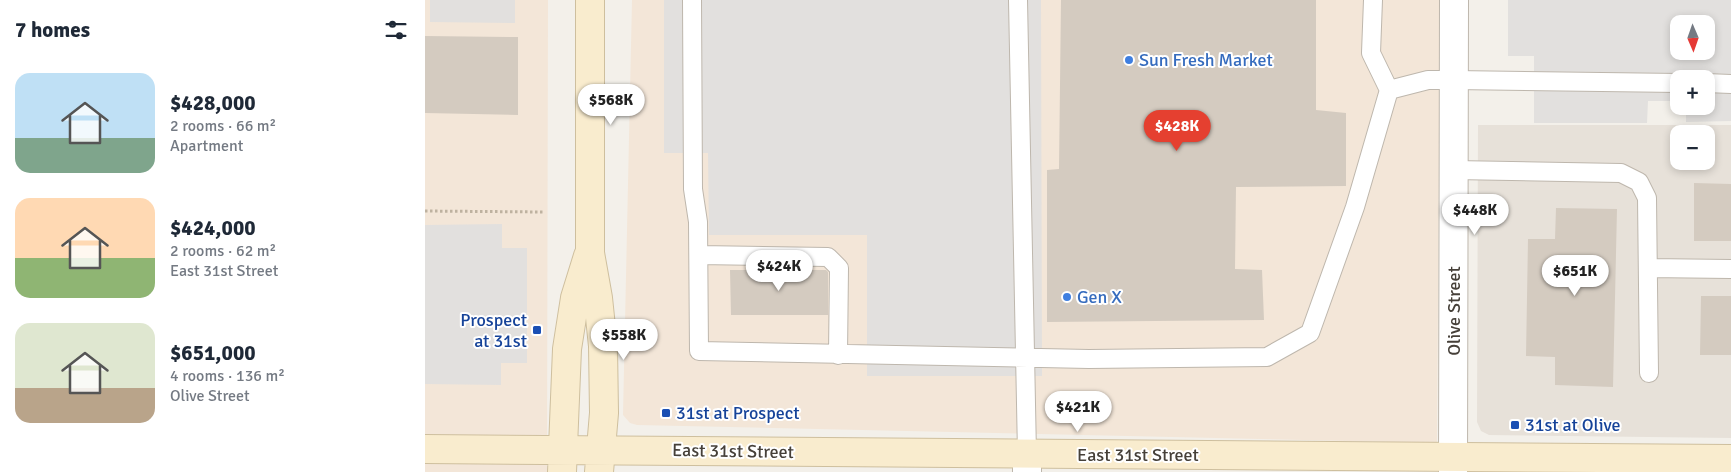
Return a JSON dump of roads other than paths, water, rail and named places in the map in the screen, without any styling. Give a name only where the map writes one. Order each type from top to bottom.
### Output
[{"type":"main road","points":[[590,0],[590,253],[598,298],[603,346],[604,413],[600,461]]},
{"type":"main road","points":[[562,461],[567,349],[575,298],[590,253]]},
{"type":"main road","name":"East 31st Street","points":[[425,448],[562,461],[1453,465],[1731,459]]},
{"type":"street","name":"Olive Street","points":[[1453,465],[1454,0]]},
{"type":"lane","points":[[693,0],[693,189],[698,222],[699,351],[1024,358],[1267,357],[1310,333],[1355,207],[1389,90],[1371,53],[1373,0]]},
{"type":"lane","points":[[1019,0],[1027,463]]},
{"type":"lane","points":[[1389,90],[1428,80],[1670,83]]},
{"type":"lane","points":[[1715,83],[1731,84]]},
{"type":"lane","points":[[1454,170],[1621,173],[1639,182],[1647,198],[1649,374]]},
{"type":"lane","points":[[699,255],[828,257],[839,268],[838,355]]},
{"type":"lane","points":[[1648,268],[1731,269]]},
{"type":"place","name":"Sun Fresh Market","points":[[1129,60]]},
{"type":"place","name":"Gen X","points":[[1067,297]]},
{"type":"place","name":"Prospect at 31st","points":[[537,330]]},
{"type":"place","name":"31st at Prospect","points":[[666,413]]},
{"type":"place","name":"31st at Olive","points":[[1515,425]]}]
